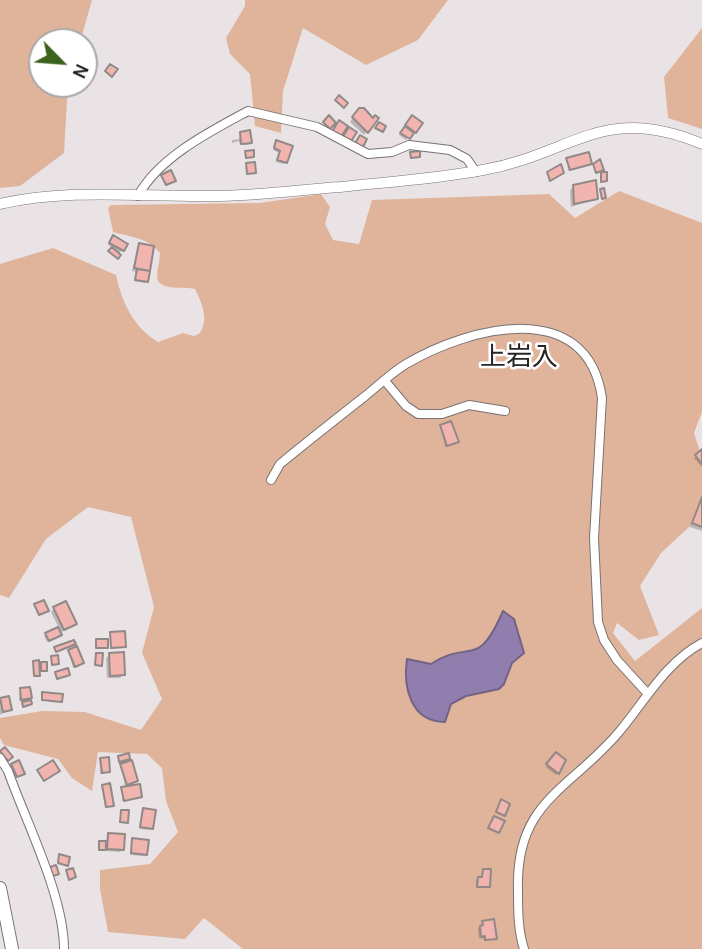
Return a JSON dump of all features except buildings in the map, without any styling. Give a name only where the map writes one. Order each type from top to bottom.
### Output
[{"type":"highway","points":[[0,888],[12,949]]},
{"type":"street","points":[[138,196],[146,182],[169,162],[216,128],[248,111],[317,127],[368,154],[392,152],[409,145],[450,150],[467,159],[476,172]]},
{"type":"street","points":[[0,204],[38,196],[233,196],[476,172],[620,127],[660,129],[702,144]]},
{"type":"street","points":[[271,481],[280,464],[405,365],[444,345],[472,335],[503,330],[541,330],[559,334],[590,358],[599,378],[602,398],[594,538],[598,622],[604,639],[617,660],[649,694]]},
{"type":"street","points":[[385,381],[406,405],[418,414],[442,414],[469,405],[505,411]]},
{"type":"street","points":[[524,949],[519,931],[517,881],[526,831],[546,801],[618,734],[676,661],[702,643]]},
{"type":"street","points":[[0,758],[8,771],[55,901],[64,933],[64,949]]},
{"type":"shaded area","points":[[0,0],[92,0],[84,28],[28,28],[28,98],[67,98],[64,153],[20,186],[0,188]]},
{"type":"shaded area","points":[[245,0],[448,0],[418,40],[366,65],[303,28],[283,91],[281,133],[255,126],[250,74],[230,54],[226,38],[245,6]]},
{"type":"shaded area","points":[[702,28],[702,129],[668,118],[664,77]]},
{"type":"shaded area","points":[[619,191],[702,223],[702,412],[694,433],[702,458],[702,515],[661,553],[640,586],[659,635],[639,640],[617,623],[613,633],[635,661],[702,608],[702,949],[243,949],[204,918],[185,939],[108,932],[100,889],[100,870],[150,864],[178,832],[166,801],[162,768],[147,754],[98,752],[92,791],[72,778],[58,759],[4,745],[0,738],[0,718],[42,711],[85,712],[141,730],[162,699],[142,653],[154,607],[131,517],[88,507],[46,539],[9,598],[0,595],[0,264],[53,248],[116,275],[135,321],[158,342],[183,333],[194,336],[200,333],[204,322],[202,306],[195,289],[166,286],[158,281],[160,253],[155,248],[139,239],[113,232],[108,208],[111,205],[260,203],[321,194],[330,207],[325,224],[333,240],[359,244],[372,200],[549,194],[575,218]]},
{"type":"shaded area","points":[[503,611],[514,619],[524,653],[512,663],[504,684],[499,689],[466,696],[451,704],[445,722],[424,716],[411,701],[408,691],[407,659],[431,664],[455,653],[479,647],[494,629]]},
{"type":"district","name":"上岩入","points":[[519,358]]}]
